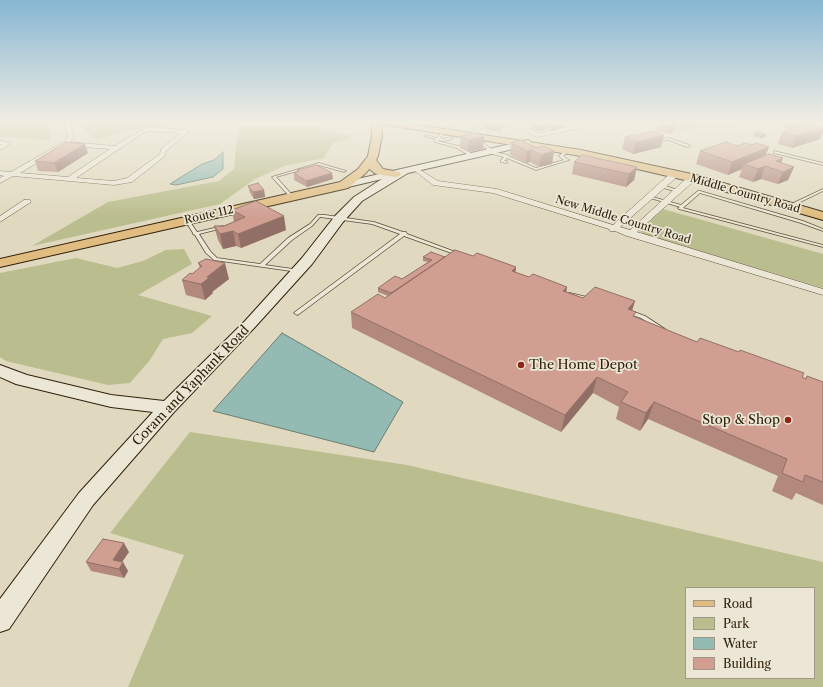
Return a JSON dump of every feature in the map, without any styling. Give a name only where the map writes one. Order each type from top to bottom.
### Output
[{"type":"main road","name":"Route 112","points":[[0,262],[344,185],[362,171],[373,154]]},
{"type":"main road","points":[[344,185],[417,170],[482,154]]},
{"type":"main road","name":"Middle Country Road","points":[[573,154],[676,174],[823,216]]},
{"type":"main road","points":[[370,160],[380,172],[399,173]]},
{"type":"main road","name":"Coram and Yaphank Road","points":[[0,620],[86,499],[168,408],[250,324],[298,270],[339,219],[358,199],[399,173]]},
{"type":"main road","points":[[0,370],[22,380],[111,401],[168,408]]},
{"type":"street","points":[[0,181],[47,154]]},
{"type":"street","points":[[69,179],[107,154]]},
{"type":"street","points":[[0,173],[114,183],[129,180],[163,154]]},
{"type":"street","name":"New Middle Country Road","points":[[417,170],[436,183],[494,191],[613,229],[823,292]]},
{"type":"street","points":[[613,229],[676,174]]},
{"type":"street","points":[[630,234],[692,178]]},
{"type":"street","points":[[0,220],[26,202]]},
{"type":"lane","points":[[496,154],[527,166]]},
{"type":"lane","points":[[554,156],[563,154]]},
{"type":"lane","points":[[519,165],[536,168],[567,160],[568,154]]},
{"type":"lane","points":[[782,154],[823,164]]},
{"type":"lane","points":[[292,197],[274,177],[319,164],[344,171]]},
{"type":"lane","points":[[662,186],[678,190]]},
{"type":"lane","points":[[789,206],[823,190]]},
{"type":"lane","points":[[682,206],[699,192],[823,230]]},
{"type":"lane","points":[[649,197],[682,206]]},
{"type":"lane","points":[[682,206],[680,208],[823,246]]},
{"type":"lane","points":[[262,265],[290,239],[311,225],[319,216],[362,220],[405,233],[464,256]]},
{"type":"lane","points":[[187,220],[208,252],[216,259],[298,270]]},
{"type":"lane","points":[[195,234],[224,227]]},
{"type":"lane","points":[[297,313],[405,233]]},
{"type":"lane","points":[[567,294],[596,300]]},
{"type":"lane","points":[[621,309],[643,317],[670,333]]},
{"type":"green space","points":[[235,154],[326,154],[324,158],[284,166],[255,179],[220,204],[32,246],[108,202],[219,181],[234,169]]},
{"type":"green space","points":[[663,209],[823,254],[823,288],[646,235],[640,231]]},
{"type":"green space","points":[[184,249],[192,264],[138,295],[212,316],[192,333],[163,339],[150,360],[130,383],[108,385],[6,361],[0,357],[0,273],[76,258],[117,268],[143,261],[166,250]]},
{"type":"green space","points":[[190,432],[407,465],[823,562],[823,687],[128,687],[184,555],[110,533]]},
{"type":"water","points":[[221,154],[223,154],[223,169],[213,177],[176,185],[170,184],[202,164],[214,160]]},
{"type":"water","points":[[282,333],[403,402],[374,452],[213,411]]},
{"type":"building","points":[[46,154],[69,154],[54,163],[35,161]]},
{"type":"building","points":[[709,154],[752,154],[732,162]]},
{"type":"building","points":[[769,154],[783,158],[776,161],[794,167],[783,172],[765,166],[758,169],[744,164]]},
{"type":"building","points":[[582,155],[637,167],[629,174],[574,162]]},
{"type":"building","points":[[317,165],[332,173],[306,181],[294,173],[299,171],[297,170]]},
{"type":"building","points":[[258,183],[264,190],[253,192],[248,186]]},
{"type":"building","points":[[256,201],[284,216],[238,234],[233,231],[220,234],[214,226],[224,226],[245,217],[232,210]]},
{"type":"building","points":[[455,250],[473,256],[477,253],[516,267],[512,271],[529,277],[533,274],[567,287],[563,291],[583,298],[595,287],[635,301],[628,309],[636,312],[633,316],[697,342],[700,338],[739,352],[740,350],[804,373],[802,377],[806,379],[807,376],[823,382],[823,482],[805,475],[803,482],[782,473],[787,459],[654,402],[646,413],[621,402],[628,392],[597,377],[565,415],[351,312],[378,294],[385,298]]},
{"type":"building","points":[[431,252],[445,257],[391,293],[378,288],[395,276],[402,279],[432,260],[423,257]]},
{"type":"building","points":[[206,259],[225,263],[207,277],[209,278],[201,284],[182,280],[202,266],[198,263]]},
{"type":"building","points":[[103,539],[124,543],[113,560],[123,562],[119,569],[86,562]]},
{"type":"place","name":"The Home Depot","points":[[521,365]]},
{"type":"place","name":"Stop & Shop","points":[[788,420]]}]
